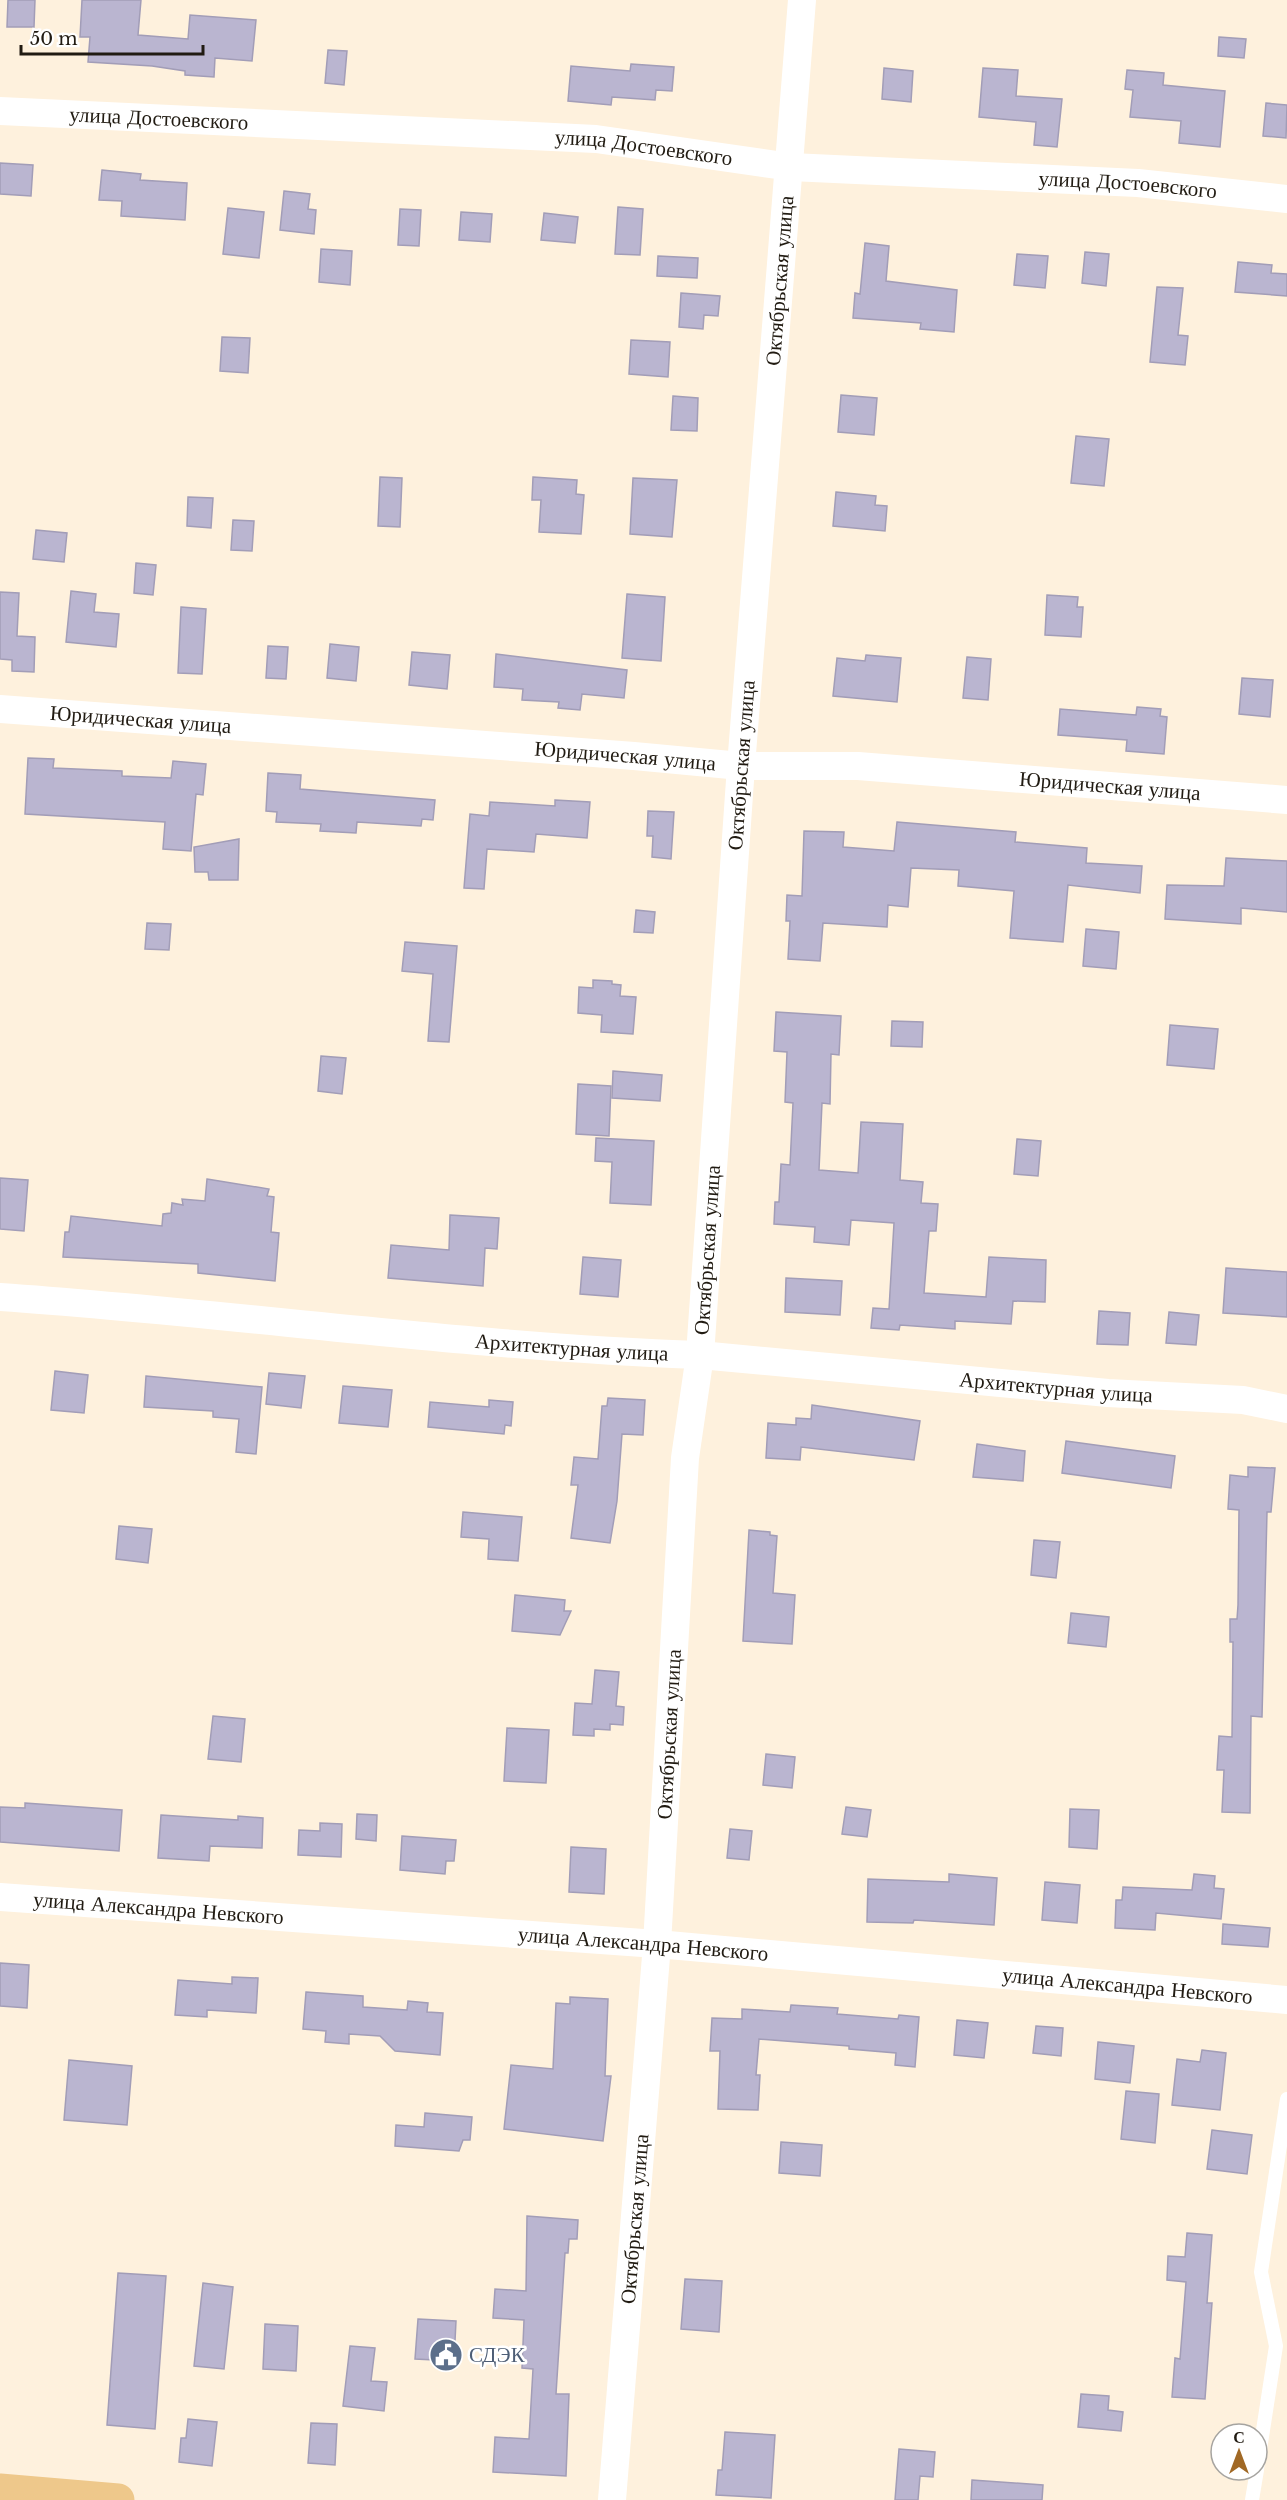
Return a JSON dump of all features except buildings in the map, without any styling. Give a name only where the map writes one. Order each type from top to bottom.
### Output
[{"type":"main road","points":[[0,2490],[118,2500]]},
{"type":"street","name":"Октябрьская улица","points":[[612,2500],[657,1944],[685,1458],[700,1355],[741,766],[802,0]]},
{"type":"street","name":"улица Достоевского","points":[[0,111],[596,139],[790,167],[1138,183],[1287,199]]},
{"type":"street","name":"Юридическая улица","points":[[0,709],[741,766],[858,766],[1287,800]]},
{"type":"street","name":"Архитектурная улица","points":[[0,1297],[404,1335],[633,1353],[700,1355],[1108,1393],[1243,1400],[1287,1409]]},
{"type":"street","name":"улица Александра Невского","points":[[0,1897],[657,1944],[1287,2000]]},
{"type":"lane","points":[[1264,2422],[1276,2346],[1261,2272],[1287,2099]]},
{"type":"lane","points":[[1252,2500],[1255,2482]]},
{"type":"place","name":"СДЭК","points":[[446,2355]]}]
